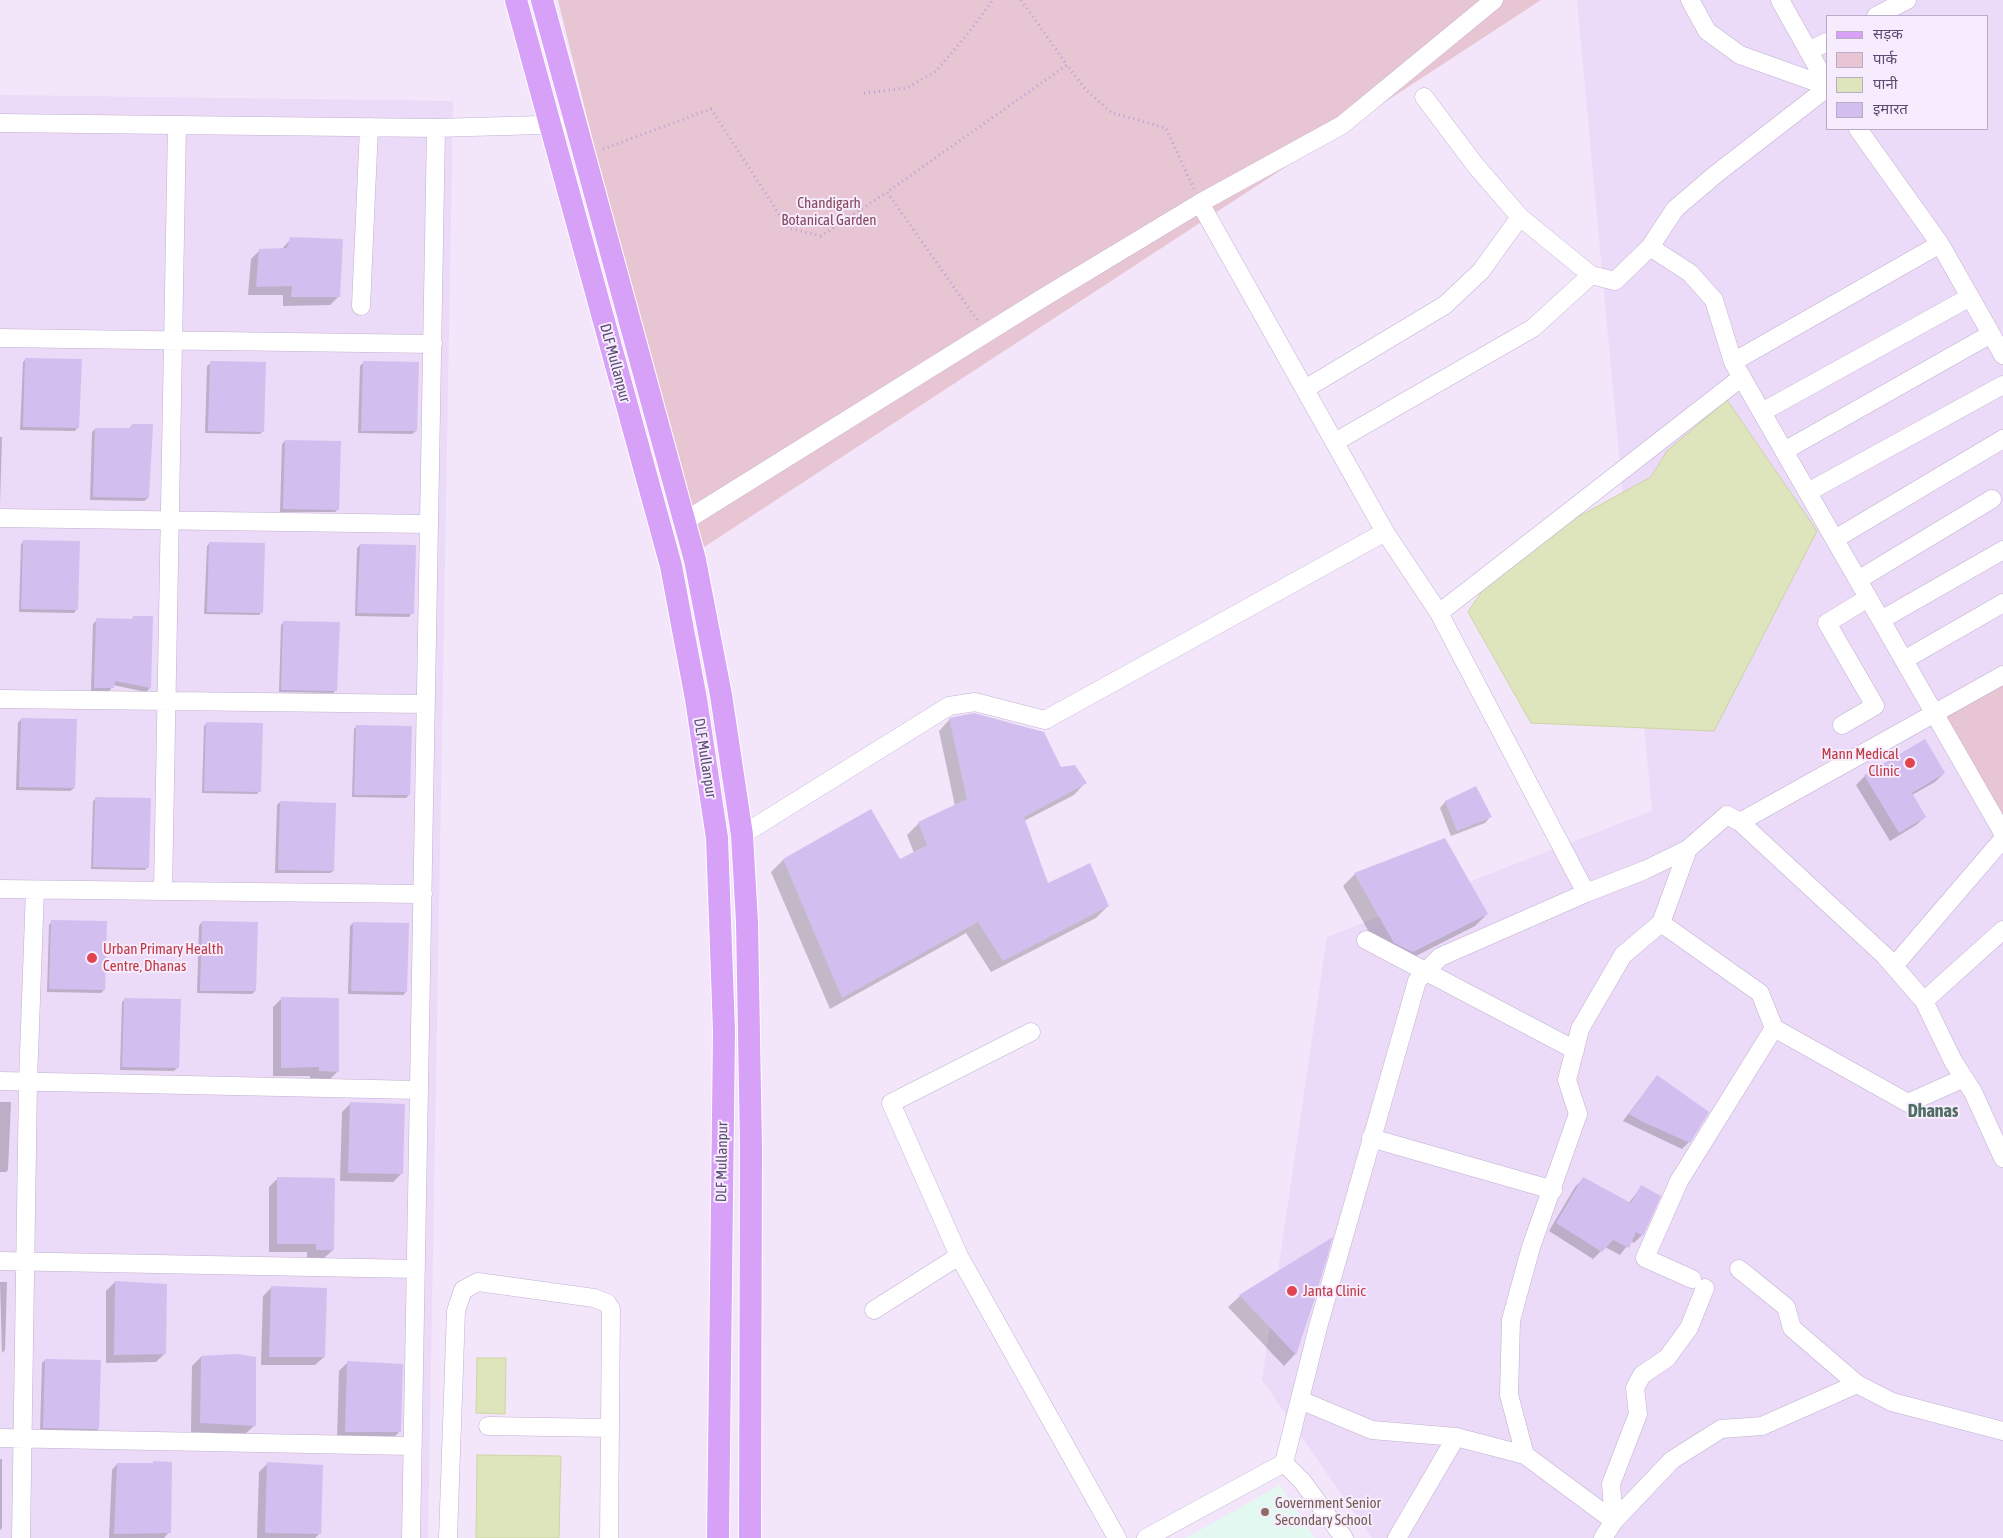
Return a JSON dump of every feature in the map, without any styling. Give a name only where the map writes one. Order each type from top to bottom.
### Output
[{"type":"main road","name":"DLF Mullanpur","points":[[516,0],[671,566],[696,699],[717,838],[724,1031],[718,1538]]},
{"type":"main road","name":"DLF Mullanpur","points":[[542,0],[696,560],[721,695],[742,835],[747,922],[751,1147],[750,1538]]},
{"type":"street","points":[[685,521],[985,333],[1200,203],[1342,125],[1494,0]]},
{"type":"street","points":[[1690,0],[1707,32],[1740,55],[1826,86]]},
{"type":"street","points":[[1780,0],[1826,84]]},
{"type":"street","points":[[1878,15],[1907,0]]},
{"type":"street","points":[[1808,51],[1826,42]]},
{"type":"street","points":[[1424,98],[1476,166],[1520,217],[1591,274],[1615,281],[1650,246],[1675,209],[1826,87]]},
{"type":"street","points":[[0,123],[368,128],[576,124]]},
{"type":"street","points":[[164,891],[177,125]]},
{"type":"street","points":[[361,306],[368,128]]},
{"type":"street","points":[[411,1538],[436,128]]},
{"type":"street","points":[[1859,130],[1940,244],[2003,355]]},
{"type":"street","points":[[1200,203],[1386,532],[1439,613],[1586,893]]},
{"type":"street","points":[[1305,389],[1445,305],[1481,271],[1520,217]]},
{"type":"street","points":[[1439,613],[1738,369],[1940,244]]},
{"type":"street","points":[[1650,246],[1690,273],[1714,300],[1738,369],[2003,833]]},
{"type":"street","points":[[1335,442],[1533,328],[1591,274]]},
{"type":"street","points":[[1762,412],[1970,297]]},
{"type":"street","points":[[1784,451],[1991,334]]},
{"type":"street","points":[[0,338],[432,344]]},
{"type":"street","points":[[1808,492],[2003,386]]},
{"type":"street","points":[[1834,538],[2003,439]]},
{"type":"street","points":[[1858,580],[1992,499]]},
{"type":"street","points":[[0,518],[429,524]]},
{"type":"street","points":[[742,835],[949,706],[975,702],[1045,720],[1386,532]]},
{"type":"street","points":[[1881,620],[2003,550]]},
{"type":"street","points":[[1842,724],[1874,706],[1827,623],[1868,598]]},
{"type":"street","points":[[1904,660],[2003,603]]},
{"type":"street","points":[[1146,1538],[1284,1463],[1371,1138],[1417,981],[1440,956],[1586,893],[1645,870],[1688,849],[1734,819],[1934,713],[2003,674]]},
{"type":"street","points":[[0,699],[426,704]]},
{"type":"street","points":[[1734,819],[1894,966],[1924,1001],[2003,1158]]},
{"type":"street","points":[[1894,966],[2003,838]]},
{"type":"street","points":[[1525,1454],[1509,1395],[1511,1320],[1531,1247],[1553,1190],[1578,1114],[1567,1080],[1580,1029],[1624,956],[1661,923],[1688,849]]},
{"type":"street","points":[[0,889],[423,894]]},
{"type":"street","points":[[21,1538],[28,1081],[34,890]]},
{"type":"street","points":[[1661,923],[1760,993],[1774,1028],[1908,1103],[1964,1078]]},
{"type":"street","points":[[1924,1001],[2003,930]]},
{"type":"street","points":[[1366,940],[1575,1050]]},
{"type":"street","points":[[1614,1521],[1611,1484],[1638,1414],[1635,1388],[1642,1375],[1667,1358],[1689,1328],[1699,1283],[1644,1258],[1679,1181],[1774,1028]]},
{"type":"street","points":[[1032,1032],[891,1103],[959,1256],[1117,1538]]},
{"type":"street","points":[[0,1081],[419,1090]]},
{"type":"street","points":[[1371,1138],[1553,1190]]},
{"type":"street","points":[[874,1310],[959,1256]]},
{"type":"street","points":[[0,1260],[416,1269]]},
{"type":"street","points":[[1738,1270],[1786,1307],[1792,1328],[1856,1384],[1892,1402],[2003,1431]]},
{"type":"street","points":[[448,1538],[455,1326],[459,1299],[463,1290],[478,1282],[594,1298],[607,1303],[611,1309],[609,1538]]},
{"type":"street","points":[[1603,1538],[1614,1521],[1672,1460],[1721,1429],[1762,1426],[1856,1384]]},
{"type":"street","points":[[1300,1400],[1372,1430],[1456,1436],[1525,1454],[1614,1521]]},
{"type":"street","points":[[488,1426],[610,1428]]},
{"type":"street","points":[[1397,1538],[1456,1436]]},
{"type":"street","points":[[0,1438],[413,1446]]},
{"type":"street","points":[[1284,1463],[1302,1481],[1344,1538]]},
{"type":"path","points":[[864,93],[907,88],[936,71],[966,36],[992,0]]},
{"type":"path","points":[[1021,0],[1086,90],[1112,113],[1166,128],[1200,203]]},
{"type":"path","points":[[585,156],[711,109],[788,228],[821,236],[888,192],[1067,64]]},
{"type":"path","points":[[888,192],[985,333]]},
{"type":"shaded area","points":[[1577,0],[2003,0],[2003,1538],[1372,1538],[1262,1380],[1327,937],[1652,811]]},
{"type":"shaded area","points":[[0,95],[453,101],[428,1538],[0,1538]]},
{"type":"shaded area","name":"Government Senior Secondary School","points":[[1280,1485],[1315,1538],[1186,1538]]},
{"type":"green space","name":"Chandigarh Botanical Garden","points":[[558,0],[1541,0],[695,553]]},
{"type":"green space","points":[[2003,681],[2003,833],[1937,719]]},
{"type":"water","points":[[1727,400],[1817,531],[1714,731],[1531,723],[1468,612],[1505,557],[1651,477],[1667,451]]},
{"type":"water","points":[[477,1358],[506,1358],[505,1414],[476,1413]]},
{"type":"water","points":[[477,1455],[561,1456],[559,1538],[476,1538]]},
{"type":"building","points":[[290,237],[343,239],[340,297],[291,297],[292,286],[256,287],[259,249],[287,248]]},
{"type":"building","points":[[25,358],[82,359],[79,428],[23,427]]},
{"type":"building","points":[[210,361],[266,362],[264,432],[208,431]]},
{"type":"building","points":[[363,361],[419,362],[417,431],[361,431]]},
{"type":"building","points":[[132,424],[153,424],[149,498],[93,497],[95,428],[131,428]]},
{"type":"building","points":[[285,440],[341,441],[339,510],[283,509]]},
{"type":"building","points":[[23,540],[80,541],[78,610],[21,609]]},
{"type":"building","points":[[209,542],[265,543],[263,613],[207,612]]},
{"type":"building","points":[[360,544],[416,545],[414,614],[357,613]]},
{"type":"building","points":[[133,616],[153,616],[151,688],[115,681],[114,688],[94,688],[96,618],[133,619]]},
{"type":"building","points":[[283,621],[340,622],[337,691],[281,690]]},
{"type":"building","points":[[974,713],[1044,732],[1061,767],[1075,765],[1087,783],[1024,817],[1048,883],[1090,863],[1109,906],[1003,961],[978,922],[842,998],[783,859],[871,809],[900,859],[927,845],[918,822],[967,799],[949,718]]},
{"type":"building","points":[[21,718],[77,719],[75,788],[19,787]]},
{"type":"building","points":[[206,722],[263,723],[261,792],[204,791]]},
{"type":"building","points":[[356,725],[412,726],[410,795],[354,795]]},
{"type":"building","points":[[1925,739],[1945,773],[1912,793],[1926,817],[1899,833],[1864,775]]},
{"type":"building","points":[[1476,786],[1492,817],[1457,831],[1445,801]]},
{"type":"building","points":[[95,797],[151,798],[149,868],[93,867]]},
{"type":"building","points":[[280,801],[336,803],[334,871],[278,870]]},
{"type":"building","points":[[1445,838],[1488,914],[1413,952],[1394,943],[1354,873]]},
{"type":"building","points":[[51,920],[107,921],[105,990],[49,989]]},
{"type":"building","points":[[202,921],[258,922],[256,991],[200,991]]},
{"type":"building","points":[[353,922],[409,923],[407,992],[351,991]]},
{"type":"building","points":[[281,997],[339,998],[339,1072],[319,1071],[319,1067],[281,1068]]},
{"type":"building","points":[[124,998],[181,999],[179,1068],[122,1067]]},
{"type":"building","points":[[1657,1075],[1709,1112],[1690,1143],[1629,1114]]},
{"type":"building","points":[[350,1102],[405,1104],[403,1174],[348,1173]]},
{"type":"building","points":[[277,1177],[335,1178],[334,1250],[316,1250],[316,1244],[277,1244]]},
{"type":"building","points":[[1583,1177],[1631,1203],[1641,1185],[1661,1196],[1643,1236],[1636,1232],[1629,1248],[1613,1240],[1602,1252],[1556,1223]]},
{"type":"building","points":[[1333,1237],[1315,1298],[1296,1355],[1239,1295]]},
{"type":"building","points":[[115,1281],[167,1284],[166,1354],[114,1355]]},
{"type":"building","points":[[271,1286],[327,1288],[325,1357],[269,1357]]},
{"type":"building","points":[[237,1354],[256,1357],[256,1426],[200,1423],[201,1356]]},
{"type":"building","points":[[45,1359],[101,1360],[99,1429],[43,1428]]},
{"type":"building","points":[[347,1361],[403,1364],[401,1432],[345,1432]]},
{"type":"building","points":[[153,1461],[172,1462],[171,1533],[114,1534],[117,1463],[153,1463]]},
{"type":"building","points":[[267,1462],[323,1465],[321,1534],[265,1533]]},
{"type":"place","name":"Mann Medical Clinic","points":[[1910,763]]},
{"type":"place","name":"Urban Primary Health Centre, Dhanas","points":[[92,958]]},
{"type":"place","name":"Janta Clinic","points":[[1292,1291]]},
{"type":"place","name":"Government Senior Secondary School","points":[[1265,1512]]},
{"type":"district","name":"Dhanas","points":[[1933,1111]]}]
